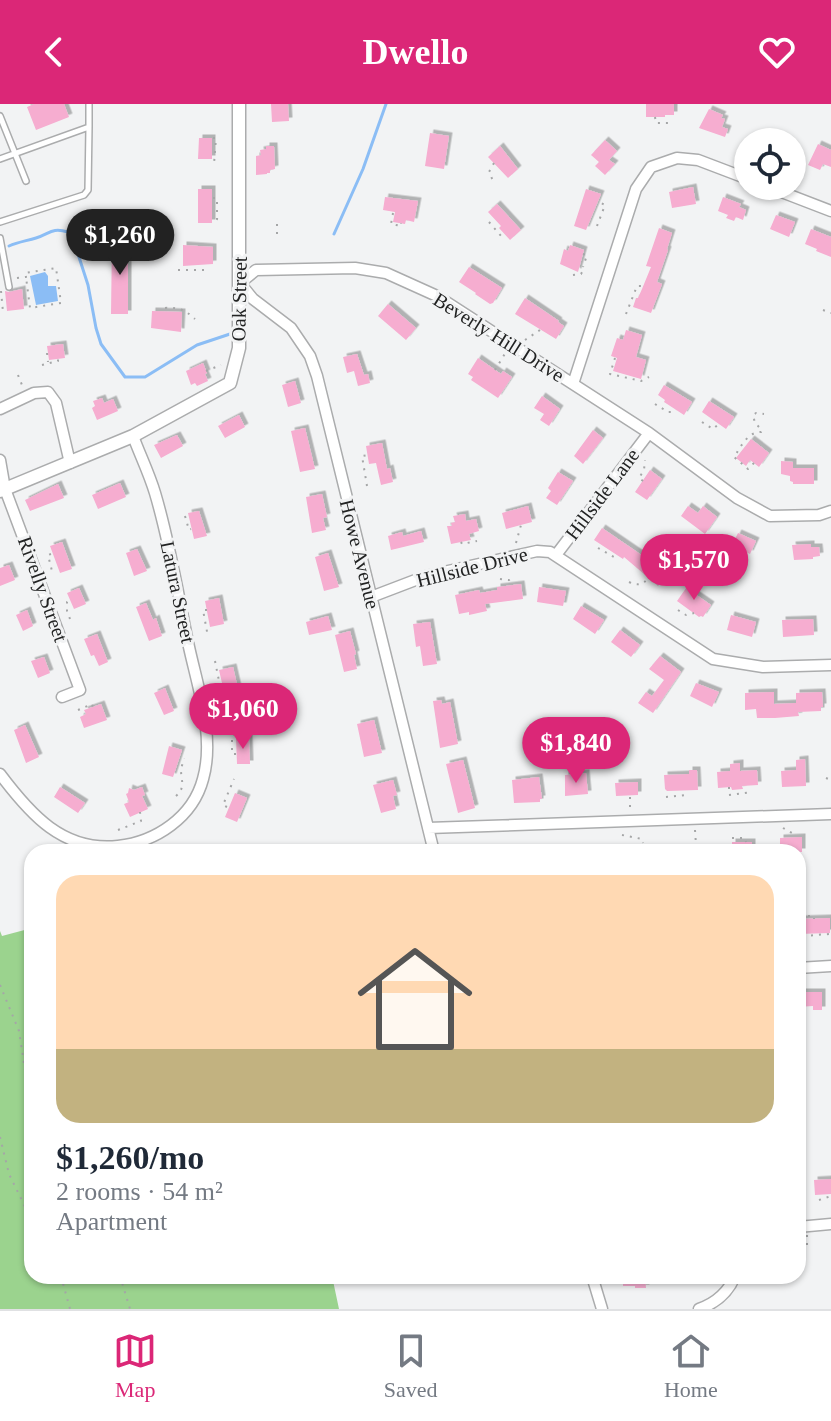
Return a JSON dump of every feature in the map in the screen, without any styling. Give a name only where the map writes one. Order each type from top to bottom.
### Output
[{"type":"street","name":"Oak Street","points":[[3,490],[133,436],[230,383],[239,348],[239,104]]},
{"type":"street","name":"Beverly Hill Drive","points":[[573,384],[636,189],[651,167],[677,158],[698,160],[734,174]]},
{"type":"street","points":[[802,200],[831,211]]},
{"type":"street","name":"Beverly Hill Drive","points":[[240,283],[256,270],[355,268],[386,273],[437,296],[649,433],[737,498],[770,516],[819,515],[831,511]]},
{"type":"street","name":"Howe Avenue","points":[[240,283],[253,299],[291,328],[310,356],[317,376],[432,844]]},
{"type":"street","points":[[0,409],[26,396],[48,392],[54,399],[70,463]]},
{"type":"street","name":"Hillside Lane","points":[[556,555],[649,433]]},
{"type":"street","name":"Latura Street","points":[[127,844],[157,833],[183,814],[200,788],[207,757],[201,704],[163,522],[133,436]]},
{"type":"street","name":"Rivelly Street","points":[[0,460],[3,490],[80,690],[62,697]]},
{"type":"street","name":"Hillside Drive","points":[[371,597],[426,576],[537,551],[550,552],[713,659],[763,667],[831,665]]},
{"type":"street","name":"Latura Street","points":[[0,774],[46,825],[80,844]]},
{"type":"street","points":[[428,828],[831,814]]},
{"type":"street","points":[[806,968],[831,966]]},
{"type":"street","points":[[806,1229],[831,1224]]},
{"type":"street","points":[[594,1284],[602,1309]]},
{"type":"street","points":[[699,1309],[720,1298],[731,1284]]},
{"type":"lane","points":[[0,222],[84,195],[88,190],[89,104]]},
{"type":"lane","points":[[0,116],[26,181]]},
{"type":"lane","points":[[0,159],[89,127]]},
{"type":"lane","points":[[0,238],[9,287]]},
{"type":"path","points":[[655,117],[656,123],[670,123]]},
{"type":"path","points":[[213,138],[216,138],[214,164]]},
{"type":"path","points":[[494,163],[489,172],[494,183]]},
{"type":"path","points":[[213,198],[217,198],[217,219],[223,220]]},
{"type":"path","points":[[597,226],[605,205],[599,202]]},
{"type":"path","points":[[393,213],[391,224],[401,226],[401,223]]},
{"type":"path","points":[[489,222],[496,226],[502,237],[505,235]]},
{"type":"path","points":[[277,224],[277,236]]},
{"type":"path","points":[[573,275],[583,273],[587,255],[583,254]]},
{"type":"path","points":[[178,270],[206,270],[206,267]]},
{"type":"path","points":[[56,268],[61,303],[30,308],[26,277],[25,273],[56,268]]},
{"type":"path","points":[[8,278],[26,277]]},
{"type":"path","points":[[626,314],[637,286],[644,286]]},
{"type":"path","points":[[4,310],[0,291],[9,287]]},
{"type":"path","points":[[165,308],[180,308],[195,319]]},
{"type":"path","points":[[823,310],[831,313]]},
{"type":"path","points":[[495,370],[512,344],[540,330]]},
{"type":"path","points":[[47,353],[48,363]]},
{"type":"path","points":[[615,358],[610,374],[641,381],[649,377]]},
{"type":"path","points":[[42,365],[58,359]]},
{"type":"path","points":[[206,371],[221,365]]},
{"type":"path","points":[[18,375],[26,396]]},
{"type":"path","points":[[655,404],[668,412],[676,410]]},
{"type":"path","points":[[754,463],[748,469],[734,457],[750,435],[761,432],[753,415],[764,414]]},
{"type":"path","points":[[702,422],[713,429],[719,424]]},
{"type":"path","points":[[367,486],[362,456],[368,455]]},
{"type":"path","points":[[643,481],[639,478],[645,460]]},
{"type":"path","points":[[185,516],[191,529]]},
{"type":"path","points":[[515,547],[521,525]]},
{"type":"path","points":[[461,542],[477,541]]},
{"type":"path","points":[[598,548],[614,557]]},
{"type":"path","points":[[51,554],[48,557],[52,571]]},
{"type":"path","points":[[629,582],[637,586],[649,578]]},
{"type":"path","points":[[500,579],[509,580],[511,585]]},
{"type":"path","points":[[70,600],[67,602],[70,619]]},
{"type":"path","points":[[207,610],[203,610],[208,637]]},
{"type":"path","points":[[678,610],[686,615],[694,613]]},
{"type":"path","points":[[215,661],[220,686],[223,685]]},
{"type":"path","points":[[78,710],[92,704],[93,707]]},
{"type":"path","points":[[236,754],[232,754],[232,735],[242,730]]},
{"type":"path","points":[[176,796],[184,783],[181,769],[184,758]]},
{"type":"path","points":[[826,778],[831,780]]},
{"type":"path","points":[[227,807],[223,805],[234,779]]},
{"type":"path","points":[[729,787],[729,795],[752,792]]},
{"type":"path","points":[[666,797],[679,797],[687,792]]},
{"type":"path","points":[[630,797],[630,808]]},
{"type":"path","points":[[118,830],[141,821],[140,812]]},
{"type":"path","points":[[695,827],[696,844]]},
{"type":"path","points":[[783,828],[788,829],[793,837]]},
{"type":"path","points":[[622,835],[642,839],[643,843]]},
{"type":"path","points":[[732,838],[745,838],[746,842]]},
{"type":"path","points":[[808,916],[814,916],[814,919]]},
{"type":"path","points":[[806,936],[829,934]]},
{"type":"path","points":[[0,985],[19,1031],[24,1064]]},
{"type":"path","points":[[0,1137],[9,1174],[24,1205]]},
{"type":"path","points":[[819,1200],[828,1196]]},
{"type":"path","points":[[806,1247],[807,1251]]},
{"type":"path","points":[[63,1284],[70,1309]]},
{"type":"path","points":[[122,1284],[130,1309]]},
{"type":"green space","points":[[24,930],[24,1284],[334,1284],[339,1309],[0,1309],[0,931],[2,936]]},
{"type":"water","points":[[45,272],[48,286],[56,286],[58,301],[36,305],[30,276]]},
{"type":"building","points":[[34,104],[64,104],[69,117],[36,130],[27,107]]},
{"type":"building","points":[[271,104],[288,104],[289,121],[272,122]]},
{"type":"building","points":[[646,104],[674,104],[674,115],[646,117]]},
{"type":"building","points":[[709,109],[723,115],[722,127],[728,129],[725,137],[699,128]]},
{"type":"building","points":[[430,133],[449,136],[444,169],[425,166]]},
{"type":"building","points":[[199,138],[212,138],[212,159],[198,159]]},
{"type":"building","points":[[605,140],[617,151],[609,160],[615,164],[605,175],[595,166],[599,162],[591,155]]},
{"type":"building","points":[[818,144],[831,150],[831,167],[823,164],[820,170],[808,165]]},
{"type":"building","points":[[266,146],[274,146],[275,169],[256,175],[256,156],[261,155],[260,150],[266,149]]},
{"type":"building","points":[[500,146],[518,169],[508,178],[488,157]]},
{"type":"building","points":[[693,187],[696,204],[672,208],[669,192]]},
{"type":"building","points":[[198,189],[212,189],[212,223],[198,223]]},
{"type":"building","points":[[586,189],[601,194],[586,230],[574,226]]},
{"type":"building","points":[[385,197],[418,201],[414,222],[393,222],[395,212],[383,210]]},
{"type":"building","points":[[723,197],[741,204],[739,207],[746,210],[743,220],[736,217],[734,221],[718,211]]},
{"type":"building","points":[[497,204],[521,230],[510,240],[488,212]]},
{"type":"building","points":[[776,215],[795,222],[789,237],[770,229]]},
{"type":"building","points":[[659,228],[672,233],[657,282],[662,284],[651,313],[633,307],[651,267],[646,266]]},
{"type":"building","points":[[811,229],[831,237],[831,257],[805,244]]},
{"type":"building","points":[[112,239],[128,240],[128,314],[111,314]]},
{"type":"building","points":[[183,245],[213,247],[213,264],[183,266]]},
{"type":"building","points":[[570,245],[584,250],[578,272],[560,264],[564,249],[568,251]]},
{"type":"building","points":[[469,267],[502,288],[493,303],[490,304],[459,282]]},
{"type":"building","points":[[22,289],[24,309],[7,311],[5,291]]},
{"type":"building","points":[[525,298],[564,326],[556,339],[515,314]]},
{"type":"building","points":[[388,304],[416,328],[406,340],[378,316]]},
{"type":"building","points":[[152,311],[182,312],[181,332],[151,328]]},
{"type":"building","points":[[626,330],[642,335],[636,357],[646,360],[641,379],[613,371],[617,358],[611,356],[617,338],[623,340]]},
{"type":"building","points":[[63,344],[65,358],[49,360],[47,346]]},
{"type":"building","points":[[357,354],[370,383],[358,386],[354,371],[347,373],[343,357]]},
{"type":"building","points":[[478,358],[501,374],[503,371],[512,377],[498,398],[471,380],[473,377],[468,374]]},
{"type":"building","points":[[203,363],[208,381],[191,385],[186,371]]},
{"type":"building","points":[[295,381],[301,403],[288,407],[282,385]]},
{"type":"building","points":[[664,385],[692,402],[684,415],[658,395]]},
{"type":"building","points":[[542,396],[560,409],[549,426],[540,420],[544,414],[534,408]]},
{"type":"building","points":[[102,398],[104,403],[113,399],[118,411],[97,420],[92,408],[95,406],[93,401]]},
{"type":"building","points":[[709,401],[734,417],[726,429],[702,412]]},
{"type":"building","points":[[239,415],[245,427],[225,438],[218,426]]},
{"type":"building","points":[[305,428],[315,469],[300,472],[291,431]]},
{"type":"building","points":[[593,430],[603,438],[583,464],[574,456]]},
{"type":"building","points":[[177,435],[183,446],[161,458],[154,445]]},
{"type":"building","points":[[751,439],[769,453],[759,467],[750,460],[746,466],[736,458]]},
{"type":"building","points":[[382,443],[393,482],[381,485],[376,463],[369,464],[366,446]]},
{"type":"building","points":[[781,461],[793,462],[793,468],[814,468],[814,484],[793,484],[790,476],[781,474]]},
{"type":"building","points":[[650,470],[662,479],[647,500],[635,492]]},
{"type":"building","points":[[558,472],[573,481],[557,505],[546,498]]},
{"type":"building","points":[[120,483],[126,497],[98,509],[92,495]]},
{"type":"building","points":[[58,484],[64,498],[30,511],[25,500]]},
{"type":"building","points":[[322,494],[327,517],[323,518],[326,530],[312,533],[306,497]]},
{"type":"building","points":[[528,506],[532,522],[506,529],[502,513]]},
{"type":"building","points":[[688,506],[698,513],[703,506],[717,517],[705,534],[681,516]]},
{"type":"building","points":[[199,511],[207,536],[194,539],[188,513]]},
{"type":"building","points":[[465,514],[466,521],[476,519],[479,531],[469,534],[471,540],[451,544],[447,526],[455,522],[453,516]]},
{"type":"building","points":[[602,528],[643,556],[645,554],[668,574],[658,586],[624,557],[594,540]]},
{"type":"building","points":[[421,531],[424,542],[391,550],[388,536]]},
{"type":"building","points":[[738,533],[756,541],[750,554],[732,545]]},
{"type":"building","points":[[62,542],[72,569],[60,573],[50,546]]},
{"type":"building","points":[[811,544],[811,547],[819,547],[820,556],[794,560],[792,545]]},
{"type":"building","points":[[137,549],[147,571],[134,576],[126,553]]},
{"type":"building","points":[[328,553],[339,587],[324,591],[315,557]]},
{"type":"building","points":[[9,565],[15,580],[0,586],[0,568]]},
{"type":"building","points":[[521,584],[523,599],[485,604],[487,611],[459,614],[455,595]]},
{"type":"building","points":[[689,584],[697,590],[695,594],[711,605],[703,617],[677,601]]},
{"type":"building","points":[[539,587],[566,591],[563,606],[537,602]]},
{"type":"building","points":[[79,588],[86,604],[74,609],[67,593]]},
{"type":"building","points":[[219,598],[224,624],[210,627],[205,601]]},
{"type":"building","points":[[146,603],[153,620],[156,618],[162,636],[149,641],[136,607]]},
{"type":"building","points":[[581,606],[604,620],[595,634],[573,619]]},
{"type":"building","points":[[27,610],[33,626],[23,631],[16,615]]},
{"type":"building","points":[[731,615],[756,622],[752,637],[727,630]]},
{"type":"building","points":[[328,616],[332,630],[309,635],[306,622]]},
{"type":"building","points":[[813,619],[814,635],[783,637],[782,620]]},
{"type":"building","points":[[430,622],[437,664],[423,666],[420,646],[416,647],[413,624]]},
{"type":"building","points":[[620,630],[640,645],[631,657],[611,642]]},
{"type":"building","points":[[350,631],[357,669],[344,672],[335,635]]},
{"type":"building","points":[[97,634],[108,662],[99,666],[84,639]]},
{"type":"building","points":[[660,656],[681,672],[653,713],[638,703],[646,692],[652,696],[664,680],[649,669]]},
{"type":"building","points":[[44,657],[50,673],[38,678],[31,661]]},
{"type":"building","points":[[233,667],[239,693],[225,696],[219,670]]},
{"type":"building","points":[[696,683],[719,692],[712,707],[690,696]]},
{"type":"building","points":[[165,688],[174,711],[164,715],[154,693]]},
{"type":"building","points":[[774,692],[774,704],[796,703],[796,693],[822,692],[823,707],[821,711],[798,712],[799,716],[775,718],[757,718],[756,709],[745,710],[745,693]]},
{"type":"building","points":[[441,700],[442,704],[450,702],[458,744],[440,748],[433,701]]},
{"type":"building","points":[[101,704],[107,720],[84,728],[80,717],[86,714],[84,710]]},
{"type":"building","points":[[374,720],[382,753],[364,757],[357,724]]},
{"type":"building","points":[[25,725],[39,757],[26,763],[14,730]]},
{"type":"building","points":[[236,738],[249,738],[250,764],[237,764]]},
{"type":"building","points":[[169,746],[182,750],[173,777],[162,774]]},
{"type":"building","points":[[805,759],[806,786],[782,787],[781,771],[796,770],[796,760]]},
{"type":"building","points":[[463,760],[475,808],[458,813],[446,764]]},
{"type":"building","points":[[740,763],[740,771],[757,770],[758,785],[732,790],[731,787],[718,788],[717,772],[730,771],[730,764]]},
{"type":"building","points":[[689,770],[697,770],[698,790],[665,789],[664,775],[689,774]]},
{"type":"building","points":[[586,773],[588,794],[565,796],[565,775]]},
{"type":"building","points":[[539,777],[540,802],[514,803],[512,780]]},
{"type":"building","points":[[393,780],[397,795],[393,796],[396,809],[381,813],[373,785]]},
{"type":"building","points":[[638,782],[638,795],[616,796],[615,783]]},
{"type":"building","points":[[60,787],[85,803],[78,813],[54,797]]},
{"type":"building","points":[[142,787],[148,809],[130,817],[124,804],[129,802],[126,794],[129,788]]},
{"type":"building","points":[[235,793],[247,798],[237,822],[225,817]]},
{"type":"building","points":[[802,837],[802,844],[780,844],[780,838]]},
{"type":"building","points":[[830,918],[830,933],[806,934],[806,919]]},
{"type":"building","points":[[806,992],[822,992],[822,1010],[813,1010],[813,1006],[806,1006]]},
{"type":"building","points":[[831,1179],[831,1194],[815,1195],[814,1180]]},
{"type":"building","points":[[646,1284],[646,1288],[635,1286],[623,1286]]},
{"type":"waterway","points":[[334,234],[363,169],[386,104]]},
{"type":"waterway","points":[[9,246],[54,231],[68,232],[88,285],[101,344],[125,377],[145,377],[197,345],[230,334]]}]
